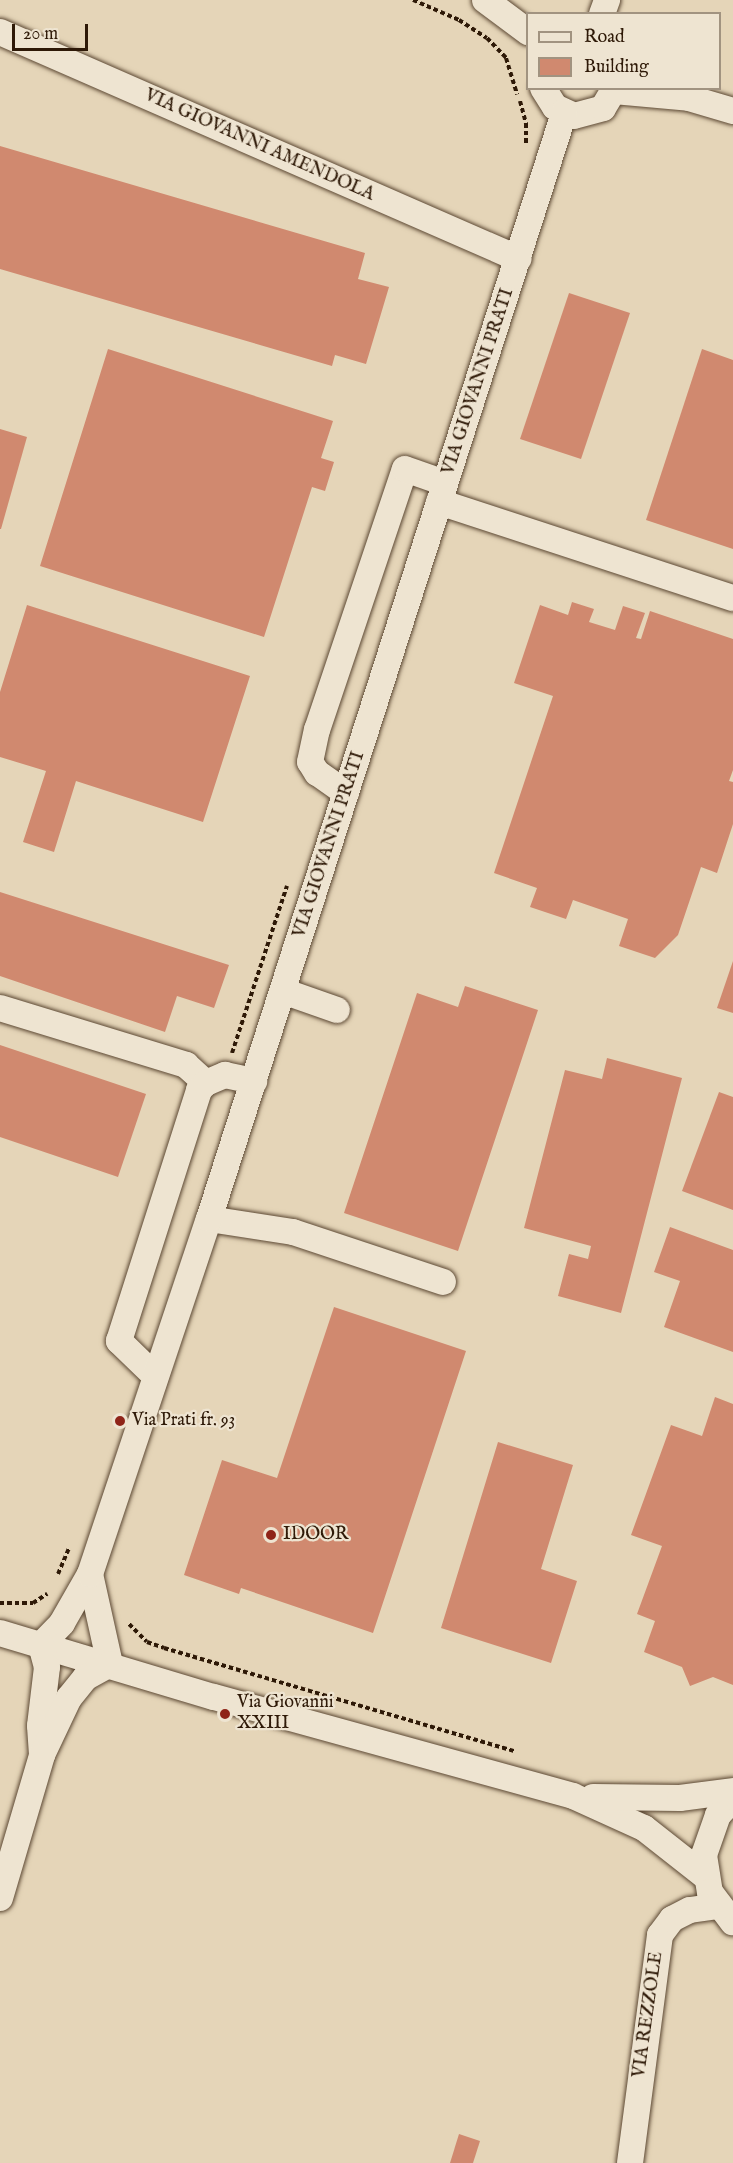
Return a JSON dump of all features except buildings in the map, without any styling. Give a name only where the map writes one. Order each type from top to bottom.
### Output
[{"type":"street","points":[[485,0],[526,31]]},
{"type":"street","name":"VIA GIOVANNI AMENDOLA","points":[[0,32],[519,259]]},
{"type":"street","points":[[544,90],[555,107],[564,113],[594,113],[615,90],[689,98],[733,111]]},
{"type":"street","name":"VIA GIOVANNI PRATI","points":[[41,1645],[62,1623],[90,1574],[154,1375],[210,1220],[564,113]]},
{"type":"street","points":[[346,793],[317,773],[310,762],[317,730],[405,468],[442,493],[733,598]]},
{"type":"street","points":[[283,991],[337,1010]]},
{"type":"street","points":[[0,1008],[186,1065],[206,1083]]},
{"type":"street","points":[[154,1375],[119,1341],[199,1090],[206,1083],[225,1076],[254,1081]]},
{"type":"street","points":[[210,1220],[292,1232],[443,1281]]},
{"type":"street","points":[[90,1574],[110,1664]]},
{"type":"street","points":[[0,1633],[110,1664],[214,1697],[573,1796],[644,1828],[705,1876],[726,1914]]},
{"type":"street","points":[[41,1645],[47,1667],[40,1726],[42,1755]]},
{"type":"street","points":[[0,1898],[42,1755],[58,1729],[69,1698],[85,1678],[110,1664]]},
{"type":"street","points":[[573,1796],[644,1799],[733,1791]]},
{"type":"street","points":[[705,1876],[708,1834],[733,1799]]},
{"type":"street","name":"VIA REZZOLE","points":[[630,2163],[660,1935],[672,1919],[690,1910],[726,1914]]},
{"type":"path","points":[[412,0],[475,28],[506,58],[526,123],[526,148]]},
{"type":"path","points":[[233,1051],[288,882]]},
{"type":"path","points":[[55,1583],[73,1539]]},
{"type":"path","points":[[0,1603],[33,1603],[50,1589]]},
{"type":"path","points":[[127,1622],[147,1642],[164,1648],[519,1752]]},
{"type":"place","name":"Via Prati fr. 93","points":[[120,1421]]},
{"type":"place","name":"IDOOR","points":[[271,1535]]},
{"type":"place","name":"Via Giovanni XXIII","points":[[225,1714]]}]
